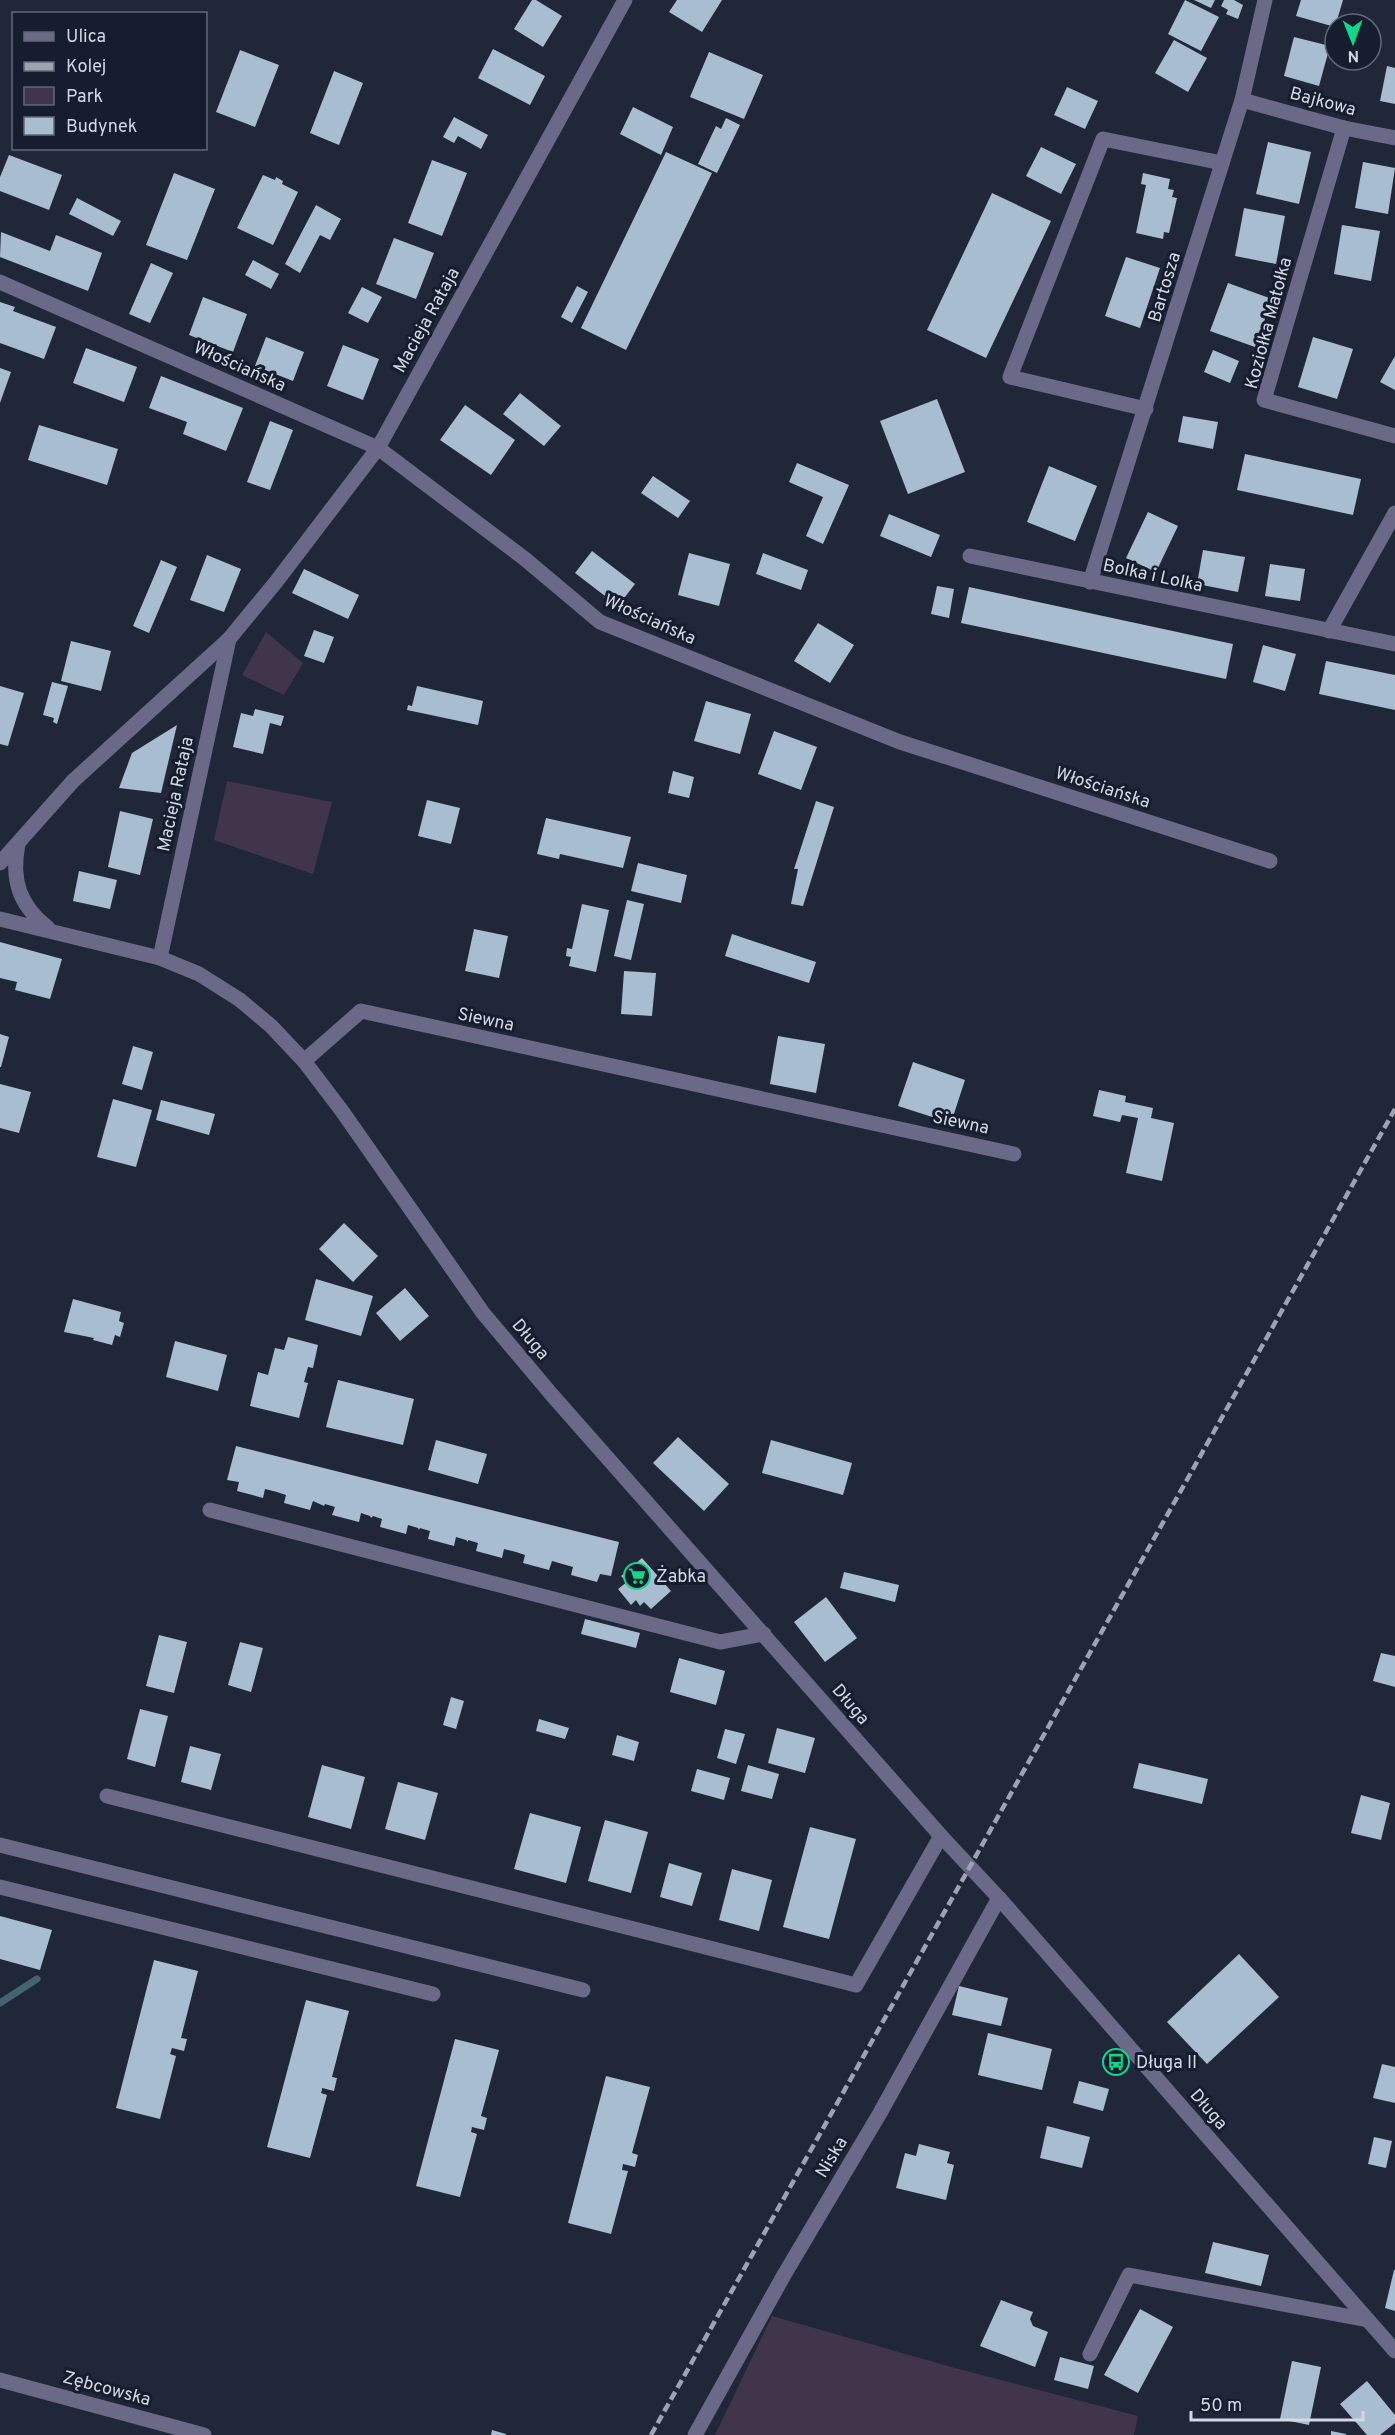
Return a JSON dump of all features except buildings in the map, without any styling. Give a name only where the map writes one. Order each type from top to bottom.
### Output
[{"type":"street","name":"Macieja Rataja","points":[[0,863],[73,781],[229,639],[276,582],[378,448],[626,0]]},
{"type":"street","name":"Bartosza","points":[[1090,582],[1242,99],[1265,0]]},
{"type":"street","name":"Bajkowa","points":[[1242,99],[1344,128],[1395,138]]},
{"type":"street","name":"Koziołka Matołka","points":[[1344,128],[1264,400],[1395,436]]},
{"type":"street","points":[[1146,409],[1010,377],[1103,139],[1222,163]]},
{"type":"street","name":"Włościańska","points":[[0,282],[378,448],[525,559],[600,622],[900,742],[1270,861]]},
{"type":"street","points":[[1329,631],[1390,532],[1395,513]]},
{"type":"street","name":"Bolka i Lolka","points":[[970,556],[1395,644]]},
{"type":"street","name":"Macieja Rataja","points":[[160,958],[229,639]]},
{"type":"street","points":[[18,843],[14,864],[19,890],[33,916],[51,930]]},
{"type":"street","points":[[0,919],[160,958],[200,975],[240,1000],[271,1026],[304,1061]]},
{"type":"street","name":"Siewna","points":[[304,1061],[361,1011],[1014,1154]]},
{"type":"street","name":"Długa","points":[[304,1061],[342,1111],[483,1313],[552,1395],[941,1836],[999,1898],[1395,2351]]},
{"type":"street","points":[[210,1510],[720,1642],[764,1634]]},
{"type":"street","points":[[107,1796],[856,1985],[941,1836]]},
{"type":"street","points":[[0,1845],[583,1990]]},
{"type":"street","points":[[0,1887],[433,1994]]},
{"type":"street","name":"Niska","points":[[695,2435],[784,2275],[880,2113],[999,1898]]},
{"type":"street","points":[[1090,2354],[1129,2275],[1368,2320]]},
{"type":"street","name":"Zębcowska","points":[[0,2380],[204,2435]]},
{"type":"green space","points":[[266,632],[303,663],[284,695],[242,675]]},
{"type":"green space","points":[[227,781],[332,802],[313,874],[214,840]]},
{"type":"green space","points":[[772,2316],[955,2368],[1138,2416],[1134,2435],[715,2435]]},
{"type":"waterway","points":[[0,2003],[37,1979]]},
{"type":"railway","points":[[651,2435],[1395,1109]]},
{"type":"place","name":"Żabka","points":[[637,1576]]},
{"type":"place","name":"Długa II","points":[[1116,2062]]}]
